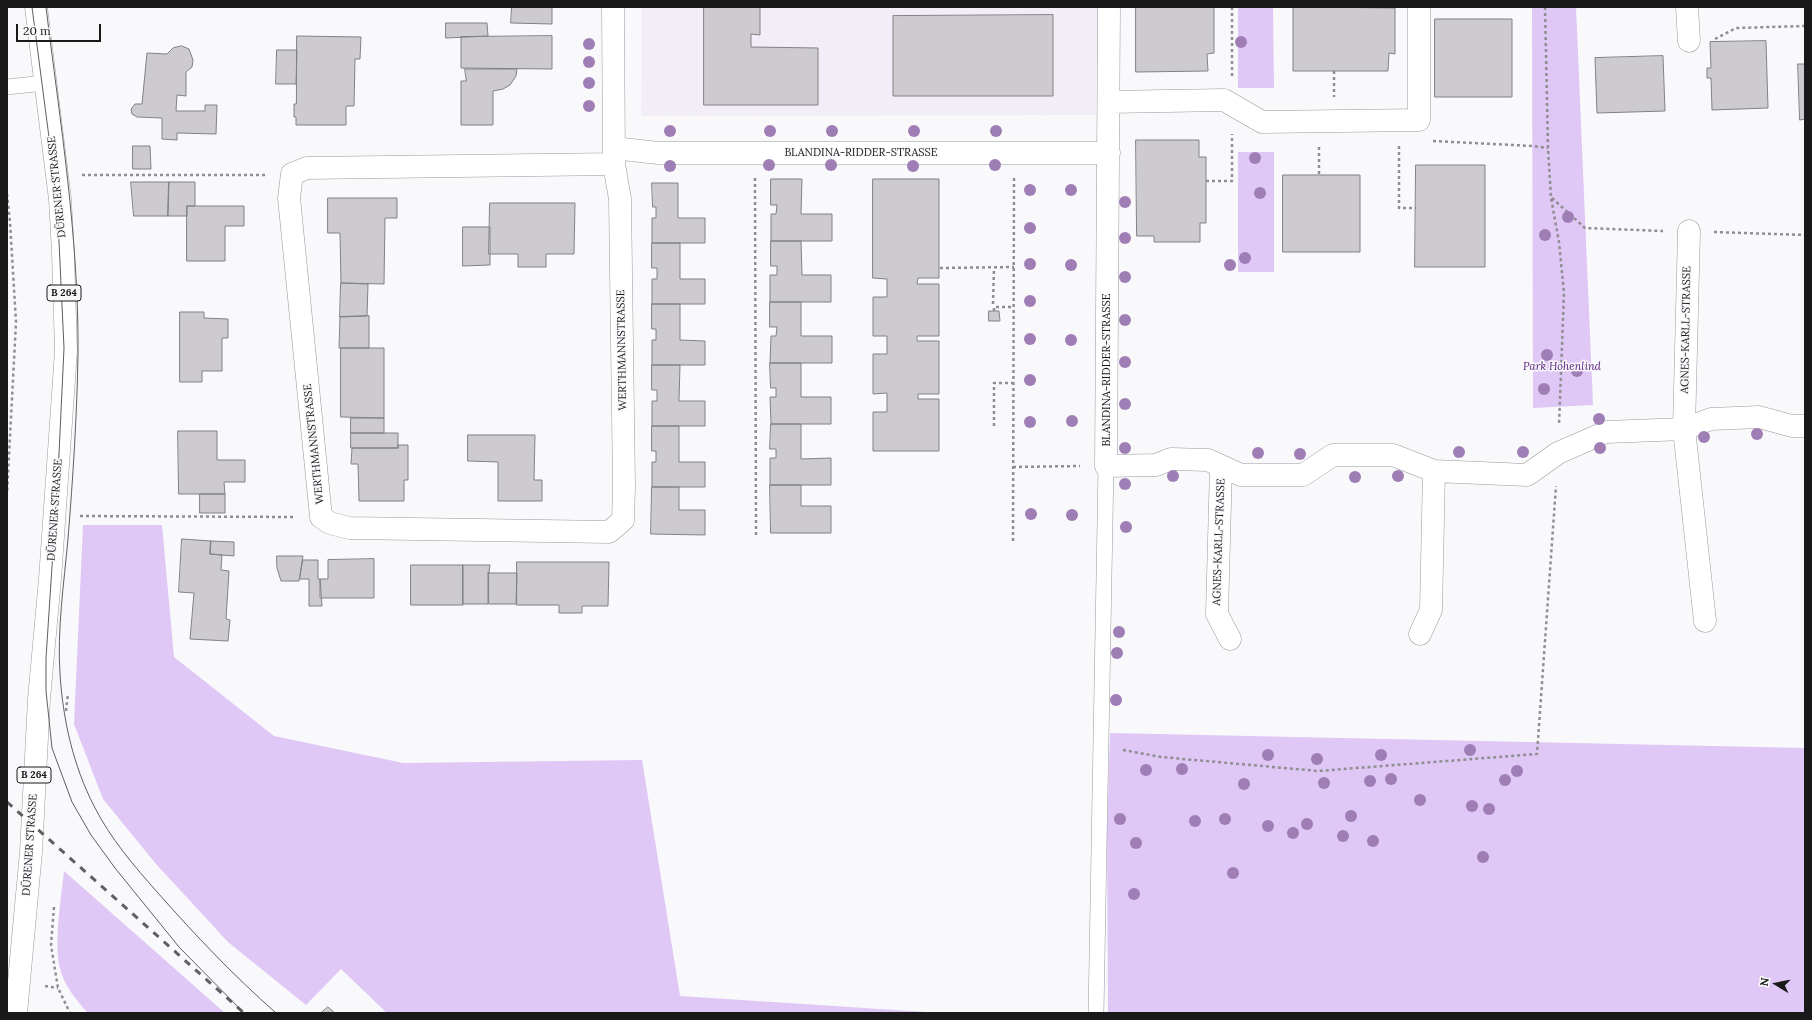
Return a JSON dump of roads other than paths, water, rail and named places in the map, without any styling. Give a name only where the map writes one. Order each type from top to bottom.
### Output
[{"type":"street","name":"DÜRENER STRASSE","points":[[16,1013],[31,852],[40,699],[55,515],[66,351],[63,252],[57,176],[44,83],[36,7]]},
{"type":"street","name":"WERTHMANNSTRASSE","points":[[613,7],[614,156],[620,199],[623,520],[609,532],[349,528],[330,523],[321,517],[289,198],[292,174],[307,168],[614,156]]},
{"type":"street","name":"BLANDINA-RIDDER-STRASSE","points":[[1106,466],[1109,7]]},
{"type":"street","points":[[1109,102],[1224,100],[1262,122],[1409,120],[1418,7]]},
{"type":"street","points":[[1688,7],[1689,41]]},
{"type":"street","name":"BLANDINA-RIDDER-STRASSE","points":[[614,156],[658,153],[1109,153]]},
{"type":"street","name":"AGNES-KARLL-STRASSE","points":[[1689,231],[1684,429],[1705,621]]},
{"type":"street","name":"AGNES-KARLL-STRASSE","points":[[1106,466],[1156,465],[1171,459],[1208,460],[1241,475],[1303,476],[1333,455],[1392,455],[1434,471],[1527,475],[1558,453],[1606,432],[1684,429],[1711,419],[1759,417],[1792,426],[1805,426]]},
{"type":"street","name":"AGNES-KARLL-STRASSE","points":[[1221,466],[1217,614],[1230,639]]},
{"type":"street","points":[[1420,634],[1431,610],[1434,471]]},
{"type":"lane","points":[[7,87],[44,83]]},
{"type":"lane","points":[[1096,1013],[1106,466]]},
{"type":"tram line","points":[[32,7],[53,168],[58,220],[64,348],[58,475],[46,658],[46,691],[52,748],[72,802],[91,835],[115,868],[179,947],[244,1013]]},
{"type":"tram line","points":[[46,7],[68,180],[77,310],[77,400],[70,516],[59,641],[61,691],[70,742],[80,775],[100,818],[131,862],[201,940],[245,985],[276,1013]]},
{"type":"railway","points":[[7,802],[244,1013]]},
{"type":"park label","name":"Park Hohenlind","points":[[1562,367]]}]
